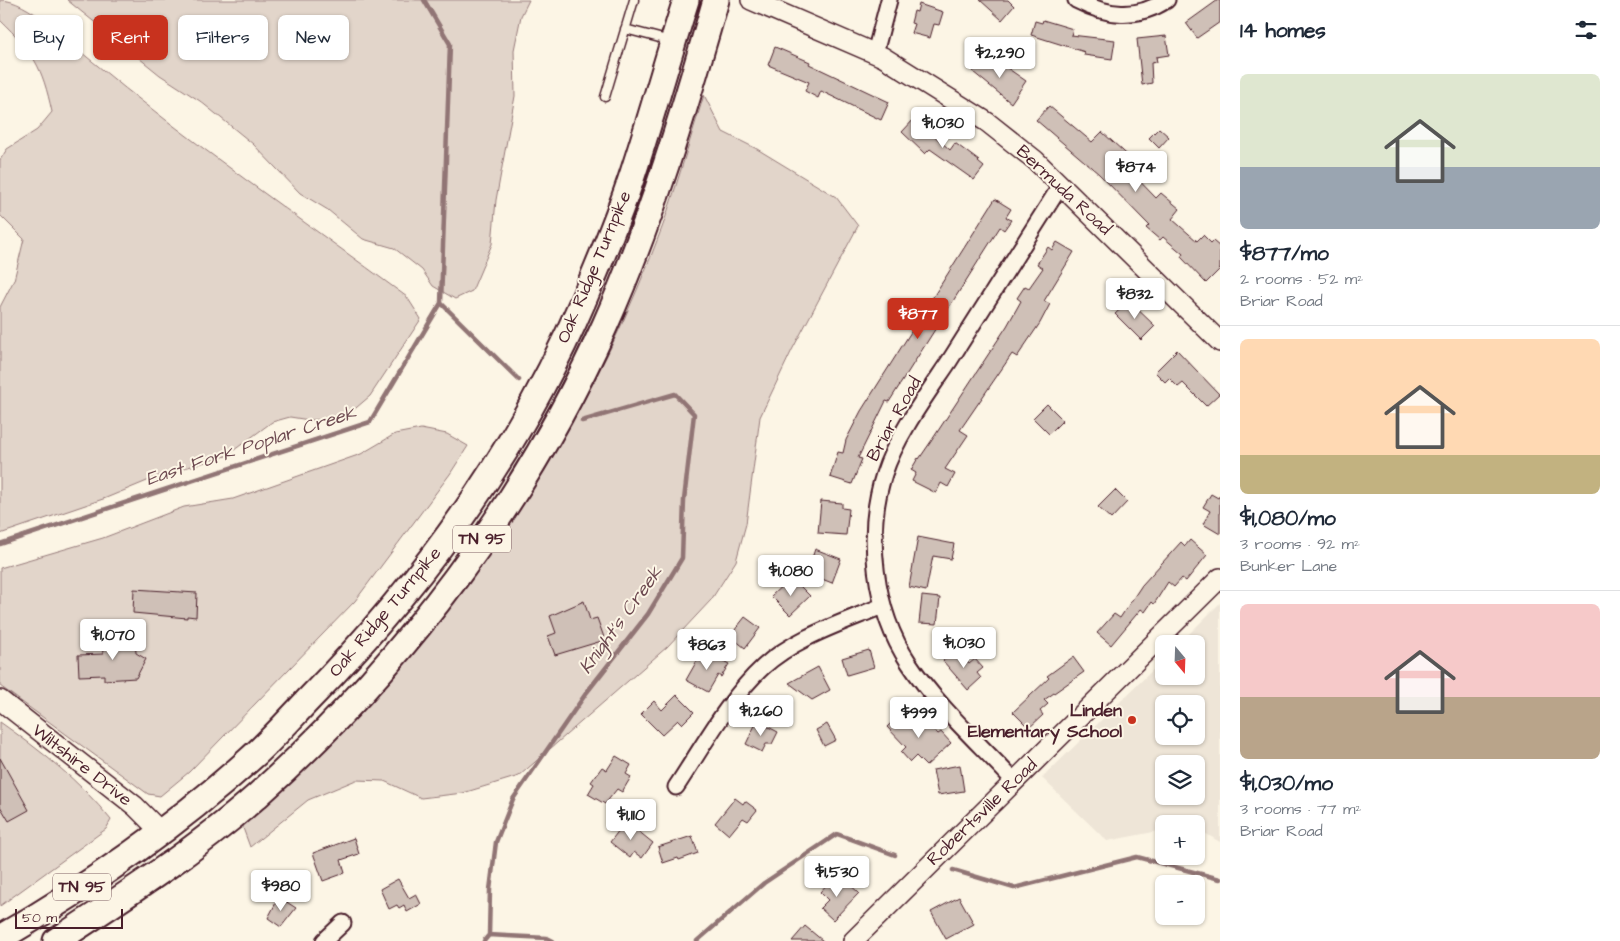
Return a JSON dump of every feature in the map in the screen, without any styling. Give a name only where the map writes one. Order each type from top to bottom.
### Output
[{"type":"highway","name":"Oak Ridge Turnpike","points":[[56,941],[136,888],[257,796],[364,688],[406,640],[502,510],[580,378],[596,309],[632,176],[686,0]]},
{"type":"highway","name":"Oak Ridge Turnpike","points":[[0,938],[54,907],[161,832],[250,760],[351,656],[383,620],[442,544],[499,458],[540,386],[596,309],[641,238],[670,158],[716,0]]},
{"type":"highway","points":[[383,620],[406,640]]},
{"type":"highway","points":[[161,832],[180,856]]},
{"type":"street","name":"Bermuda Road","points":[[751,0],[875,53],[936,88],[987,122],[1035,160],[1220,342]]},
{"type":"street","points":[[875,53],[889,0]]},
{"type":"street","points":[[1076,0],[1095,10],[1118,15],[1138,14],[1167,0]]},
{"type":"street","name":"Briar Road","points":[[1014,781],[929,689],[913,669],[882,606],[876,565],[876,514],[886,470],[908,426],[1061,185]]},
{"type":"street","name":"Robertsville Road","points":[[853,941],[1220,578]]},
{"type":"street","points":[[676,787],[734,702],[763,667],[810,636],[882,606]]},
{"type":"street","name":"Wiltshire Drive","points":[[0,700],[136,806],[161,832]]},
{"type":"street","points":[[324,941],[344,923]]},
{"type":"lane","points":[[605,97],[634,0]]},
{"type":"lane","points":[[626,29],[673,41]]},
{"type":"shaded area","points":[[0,0],[22,6],[37,15],[15,15],[15,36],[0,20]]},
{"type":"shaded area","points":[[67,0],[529,0],[521,16],[514,50],[515,96],[496,200],[492,244],[472,291],[455,299],[433,286],[422,270],[394,248],[363,239],[328,210],[300,193],[253,144],[200,101],[160,75],[141,60],[168,60],[168,15],[93,15],[93,21]]},
{"type":"shaded area","points":[[83,54],[165,119],[407,297],[421,319],[370,396],[343,419],[309,420],[290,417],[272,422],[226,456],[164,474],[106,498],[0,534],[0,307],[14,280],[24,239],[0,215],[0,160],[7,149],[37,130],[52,112],[40,71],[35,61],[83,60]]},
{"type":"shaded area","points":[[704,95],[723,132],[757,149],[836,197],[858,226],[792,350],[760,417],[746,524],[736,561],[711,600],[667,647],[519,776],[463,793],[421,798],[384,781],[356,780],[308,800],[250,847],[243,828],[244,822],[311,762],[358,714],[419,645],[503,534],[541,475],[576,415],[608,353],[637,290],[663,225]]},
{"type":"shaded area","points":[[421,429],[447,434],[468,446],[450,474],[355,601],[189,772],[160,796],[148,794],[0,686],[0,568],[103,538],[184,507],[233,499],[361,454],[395,434]]},
{"type":"shaded area","name":"Linden Elementary School","points":[[1220,603],[1220,842],[1205,833],[1205,815],[1155,815],[1155,832],[1107,841],[1042,778],[1155,668],[1155,685],[1205,685],[1205,635],[1188,635]]},
{"type":"shaded area","points":[[0,722],[73,779],[111,820],[106,829],[0,906]]},
{"type":"building","points":[[980,0],[1008,0],[1014,6],[1002,20]]},
{"type":"building","points":[[1220,0],[1220,22],[1197,38],[1186,23]]},
{"type":"building","points":[[919,4],[943,12],[939,25],[934,24],[930,38],[911,33],[914,24],[911,23],[914,11],[917,12]]},
{"type":"building","points":[[1043,20],[1073,29],[1071,35],[1115,40],[1112,59],[1084,55],[1085,52],[1031,35],[1035,21],[1042,23]]},
{"type":"building","points":[[1166,36],[1169,55],[1156,57],[1157,62],[1151,63],[1152,83],[1142,85],[1137,39]]},
{"type":"building","points":[[775,47],[810,62],[809,64],[889,102],[881,120],[821,91],[818,98],[805,91],[809,82],[768,65]]},
{"type":"building","points":[[984,57],[998,67],[1000,63],[1026,81],[1011,103],[973,72]]},
{"type":"building","points":[[1049,106],[1092,142],[1102,132],[1134,161],[1127,168],[1156,198],[1161,193],[1180,209],[1172,219],[1197,241],[1203,235],[1211,243],[1213,241],[1220,247],[1220,269],[1206,283],[1181,257],[1183,254],[1163,237],[1160,240],[1146,228],[1149,225],[1099,174],[1036,120]]},
{"type":"building","points":[[915,118],[950,150],[955,143],[979,161],[984,167],[974,180],[930,149],[925,154],[902,132]]},
{"type":"building","points":[[1159,128],[1169,137],[1159,148],[1149,138]]},
{"type":"building","points":[[995,199],[1011,209],[1006,217],[1011,220],[1004,230],[1000,227],[889,402],[886,401],[858,458],[862,459],[852,484],[830,477],[838,452],[843,453],[846,440],[861,411]]},
{"type":"building","points":[[1057,242],[1074,252],[1044,301],[1050,304],[1040,323],[1017,357],[1012,354],[960,430],[968,435],[945,469],[955,474],[948,487],[941,483],[936,493],[912,481],[916,473],[911,470],[918,458],[932,440],[1007,326],[1021,301],[1017,298],[1025,286],[1029,288],[1043,268],[1037,264],[1048,247],[1052,250]]},
{"type":"building","points":[[1129,301],[1155,326],[1141,340],[1115,314]]},
{"type":"building","points":[[1177,350],[1219,394],[1206,406],[1183,383],[1178,387],[1169,378],[1165,382],[1155,372]]},
{"type":"building","points":[[1047,404],[1063,420],[1049,434],[1033,418]]},
{"type":"building","points":[[1115,490],[1127,502],[1111,519],[1098,507]]},
{"type":"building","points":[[1211,494],[1218,498],[1220,495],[1220,534],[1203,524],[1210,511],[1203,507]]},
{"type":"building","points":[[821,501],[842,503],[842,508],[849,509],[846,535],[818,533]]},
{"type":"building","points":[[918,537],[954,544],[951,559],[933,556],[926,591],[909,587]]},
{"type":"building","points":[[1190,540],[1207,555],[1186,581],[1182,578],[1174,587],[1168,582],[1154,604],[1152,602],[1145,612],[1141,609],[1111,645],[1097,633],[1114,614],[1120,618],[1142,585],[1181,542],[1185,546]]},
{"type":"building","points":[[815,549],[841,559],[832,583],[807,573]]},
{"type":"building","points":[[786,582],[790,587],[796,582],[810,596],[790,615],[771,596]]},
{"type":"building","points":[[134,589],[197,593],[196,617],[187,616],[187,618],[133,613]]},
{"type":"building","points":[[922,596],[940,598],[937,624],[919,623]]},
{"type":"building","points":[[584,601],[590,620],[597,618],[605,640],[555,655],[548,636],[556,633],[550,616]]},
{"type":"building","points":[[745,617],[760,628],[745,648],[730,636]]},
{"type":"building","points":[[135,639],[136,653],[146,659],[136,678],[104,680],[104,675],[79,676],[78,655],[103,654],[102,641]]},
{"type":"building","points":[[956,649],[969,664],[975,659],[983,668],[977,673],[981,678],[968,690],[943,661]]},
{"type":"building","points":[[703,650],[729,664],[721,677],[718,675],[708,692],[686,680]]},
{"type":"building","points":[[869,650],[874,667],[847,675],[842,658]]},
{"type":"building","points":[[1073,657],[1084,672],[1044,700],[1048,704],[1040,711],[1043,715],[1029,728],[1013,712],[1049,678],[1047,676]]},
{"type":"building","points":[[818,667],[830,690],[812,700],[789,683]]},
{"type":"building","points":[[677,695],[694,712],[682,724],[678,720],[662,735],[641,714],[654,701],[662,710]]},
{"type":"building","points":[[911,712],[917,720],[921,716],[938,734],[941,732],[951,743],[926,766],[916,756],[910,762],[901,752],[906,747],[887,727],[898,716],[902,720]]},
{"type":"building","points":[[757,721],[778,732],[772,744],[766,744],[762,752],[746,744]]},
{"type":"building","points":[[827,724],[836,740],[824,746],[816,730]]},
{"type":"building","points":[[616,756],[631,765],[626,774],[631,777],[622,792],[617,789],[605,804],[588,794],[594,784],[591,782],[602,767],[607,770]]},
{"type":"building","points":[[0,758],[29,810],[9,821],[0,806]]},
{"type":"building","points":[[960,765],[964,791],[938,795],[933,770]]},
{"type":"building","points":[[735,798],[743,804],[745,801],[757,810],[748,821],[743,818],[729,835],[715,823]]},
{"type":"building","points":[[626,821],[653,843],[642,858],[634,852],[630,858],[610,842]]},
{"type":"building","points":[[692,836],[698,853],[679,860],[678,858],[663,863],[658,847]]},
{"type":"building","points":[[354,838],[359,854],[341,860],[345,873],[323,881],[313,853]]},
{"type":"building","points":[[398,879],[409,898],[416,894],[421,904],[407,912],[404,905],[399,908],[397,905],[389,909],[380,889]]},
{"type":"building","points":[[830,881],[838,889],[846,881],[859,893],[833,920],[820,908],[828,900],[820,892]]},
{"type":"building","points":[[279,897],[296,908],[281,927],[268,918]]},
{"type":"building","points":[[959,897],[974,924],[946,939],[931,912]]},
{"type":"building","points":[[805,926],[823,941],[792,941]]},
{"type":"waterway","name":"East Fork Poplar Creek","points":[[0,544],[370,422],[441,303],[450,44],[424,0]]},
{"type":"waterway","name":"Knight's Creek","points":[[441,303],[519,380]]},
{"type":"waterway","name":"Knight's Creek","points":[[484,941],[489,935],[490,890],[496,842],[513,799],[587,692],[648,614],[682,558],[684,500],[694,414],[675,394],[582,421]]},
{"type":"waterway","points":[[697,941],[764,883],[837,834],[895,855]]},
{"type":"waterway","points":[[953,870],[1014,888],[1137,857],[1220,879]]},
{"type":"waterway","points":[[489,935],[547,938],[553,941]]},
{"type":"place","name":"Linden Elementary School","points":[[1132,720]]}]
